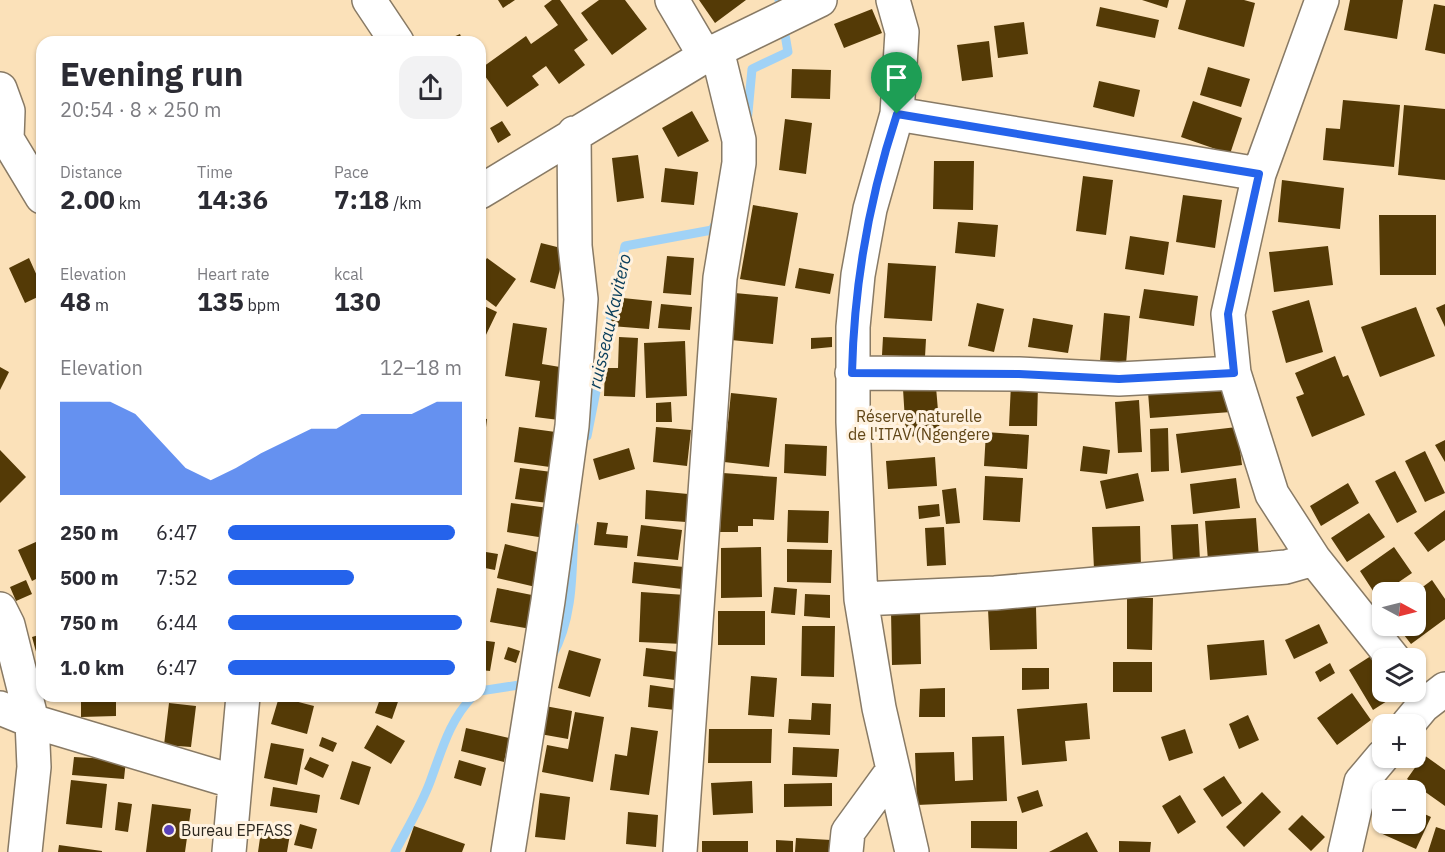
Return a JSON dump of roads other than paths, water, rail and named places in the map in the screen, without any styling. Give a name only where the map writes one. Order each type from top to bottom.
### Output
[{"type":"street","points":[[369,0],[393,36]]},
{"type":"street","points":[[672,0],[711,53],[739,140],[739,163],[720,278],[680,852]]},
{"type":"street","points":[[486,182],[711,53],[820,0]]},
{"type":"street","points":[[892,0],[902,32],[897,114],[870,209],[863,244],[855,306],[852,373],[856,531],[861,599],[879,708],[912,852]]},
{"type":"street","points":[[1322,0],[1259,174],[1228,314],[1234,373],[1272,494],[1314,559],[1386,648]]},
{"type":"street","points":[[0,89],[8,111],[3,138],[36,188]]},
{"type":"street","points":[[897,114],[1259,174]]},
{"type":"street","points":[[508,852],[548,601],[572,426],[581,299],[576,246],[574,133]]},
{"type":"street","points":[[852,373],[1019,374],[1119,379],[1234,373]]},
{"type":"street","points":[[861,599],[995,593],[1274,568],[1314,559]]},
{"type":"street","points":[[0,609],[8,625],[33,721],[34,767],[25,852]]},
{"type":"street","points":[[229,852],[242,702]]},
{"type":"street","points":[[0,708],[33,721],[235,782]]},
{"type":"street","points":[[1346,852],[1361,782],[1373,768]]},
{"type":"street","points":[[846,852],[848,832],[893,770]]},
{"type":"waterway","name":"ruisseau Kavitero","points":[[747,123],[752,69],[788,52],[779,0]]},
{"type":"waterway","name":"ruisseau Kavitero","points":[[587,436],[625,246],[712,230],[717,221]]},
{"type":"waterway","name":"ruisseau Kavitero","points":[[552,656],[568,610],[574,526]]},
{"type":"waterway","name":"ruisseau Kavitero","points":[[486,690],[519,685],[526,679]]},
{"type":"waterway","name":"ruisseau Kavitero","points":[[395,852],[422,800],[452,726],[468,702]]},
{"type":"place","name":"Bureau EPFASS","points":[[169,830]]},
{"type":"park label","name":"Réserve naturelle de l'ITAV (Ngengere","points":[[919,425]]}]
